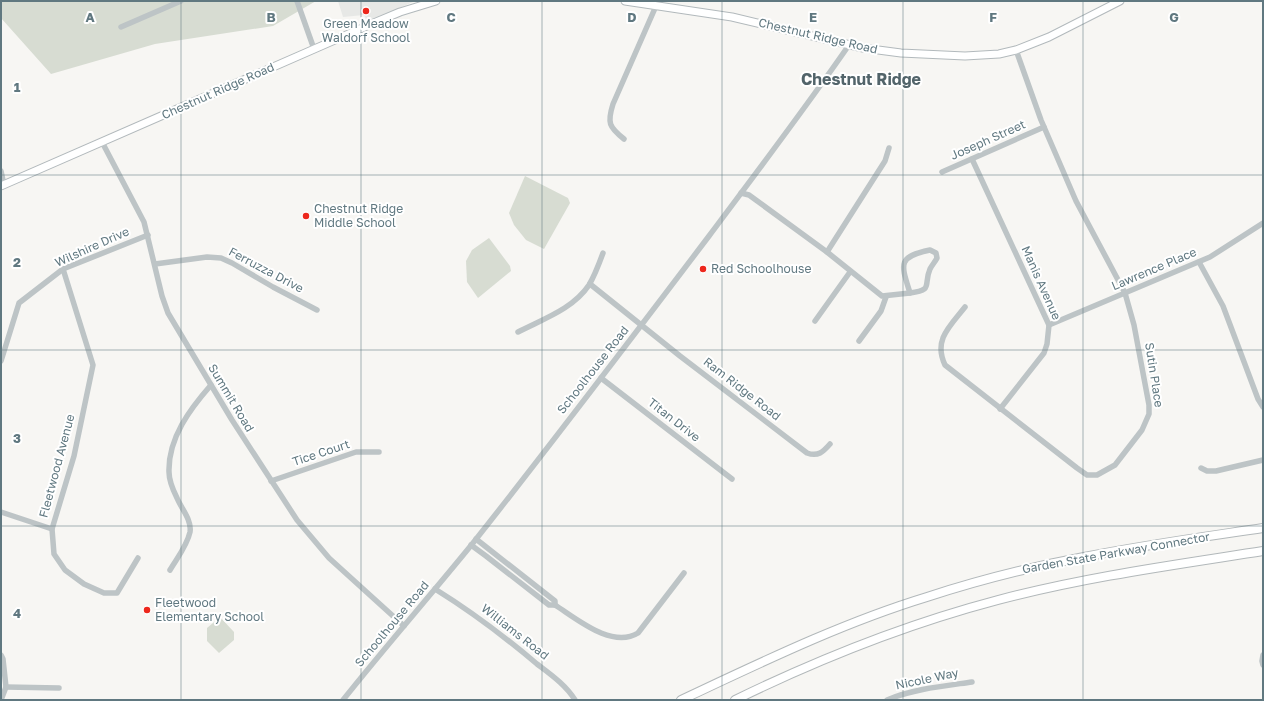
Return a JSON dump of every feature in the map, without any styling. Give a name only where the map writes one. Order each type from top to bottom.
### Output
[{"type":"highway","name":"Garden State Parkway Connector","points":[[681,700],[826,633],[893,608],[961,586],[1078,558],[1263,528]]},
{"type":"highway","name":"Garden State Parkway Connector","points":[[735,700],[861,644],[911,626],[974,607],[1032,592],[1097,578],[1263,551]]},
{"type":"main road","name":"Chestnut Ridge Road","points":[[3,185],[314,48],[400,12],[436,1]]},
{"type":"main road","name":"Chestnut Ridge Road","points":[[626,1],[732,17],[849,45],[901,53],[965,56],[994,54],[1016,50],[1049,37],[1120,1]]},
{"type":"street","points":[[121,27],[181,1]]},
{"type":"street","points":[[297,1],[314,48]]},
{"type":"street","points":[[624,139],[614,131],[610,124],[610,115],[613,104],[656,6]]},
{"type":"street","name":"Schoolhouse Road","points":[[343,700],[476,539],[642,325],[849,45]]},
{"type":"street","name":"Sutin Place","points":[[965,307],[941,341],[940,349],[945,365],[1087,475],[1097,475],[1115,465],[1142,430],[1149,414],[1149,405],[1134,325],[1125,293],[1076,201],[1044,127],[1016,50]]},
{"type":"street","name":"Joseph Street","points":[[942,172],[1044,127]]},
{"type":"street","name":"Summit Road","points":[[102,142],[141,215],[148,235],[162,296],[168,313],[211,385],[289,508],[319,546],[340,568],[404,626]]},
{"type":"street","points":[[826,252],[885,161],[889,148]]},
{"type":"street","name":"Manis Avenue","points":[[972,159],[1049,325],[1048,340],[1044,353],[1000,409]]},
{"type":"street","points":[[1,171],[3,185]]},
{"type":"street","points":[[741,193],[749,195],[882,296],[886,297],[910,293],[921,291],[926,288],[930,269],[937,258],[934,251],[930,250],[913,254],[905,261],[903,271],[910,293]]},
{"type":"street","name":"Lawrence Place","points":[[1049,325],[1210,257],[1263,223]]},
{"type":"street","name":"Wilshire Drive","points":[[1,361],[19,303],[64,269],[148,235]]},
{"type":"street","points":[[518,332],[568,306],[580,296],[590,284],[603,253]]},
{"type":"street","name":"Ferruzza Drive","points":[[155,264],[207,257],[221,258],[232,262],[273,288],[317,310]]},
{"type":"street","points":[[1199,262],[1223,306],[1258,399],[1263,407]]},
{"type":"street","name":"Fleetwood Avenue","points":[[64,269],[93,365],[74,456],[52,529],[54,554],[65,570],[84,584],[104,593],[117,593],[138,558]]},
{"type":"street","points":[[815,321],[850,272]]},
{"type":"street","points":[[590,284],[642,325]]},
{"type":"street","points":[[859,341],[881,311],[886,297]]},
{"type":"street","name":"Ram Ridge Road","points":[[642,325],[680,356],[807,453],[818,455],[830,444]]},
{"type":"street","name":"Titan Drive","points":[[601,378],[732,479]]},
{"type":"street","points":[[170,570],[184,546],[190,531],[186,513],[170,483],[170,460],[177,434],[192,406],[211,385]]},
{"type":"street","name":"Tice Court","points":[[271,481],[356,452],[379,452]]},
{"type":"street","points":[[1200,468],[1207,471],[1216,471],[1263,460]]},
{"type":"street","points":[[1,512],[52,529]]},
{"type":"street","points":[[476,539],[554,600],[555,605]]},
{"type":"street","points":[[471,545],[549,605],[555,605],[603,634],[622,639],[631,638],[638,634],[684,573]]},
{"type":"street","name":"Williams Road","points":[[435,589],[478,616],[504,636],[556,679],[575,700]]},
{"type":"street","points":[[1,655],[3,659],[6,687],[1,700]]},
{"type":"street","points":[[1263,655],[1263,665]]},
{"type":"street","name":"Nicole Way","points":[[887,700],[912,692],[972,682]]},
{"type":"street","points":[[6,687],[59,688]]},
{"type":"shaded area","points":[[1,1],[316,1],[273,26],[155,44],[51,74],[1,18]]},
{"type":"shaded area","name":"Green Meadow Waldorf School","points":[[338,1],[415,1],[368,22],[364,15],[343,17]]},
{"type":"shaded area","points":[[525,176],[568,198],[570,203],[544,249],[526,240],[514,225],[509,213]]},
{"type":"shaded area","points":[[489,238],[510,266],[511,271],[478,298],[467,282],[466,261],[472,250]]},
{"type":"shaded area","points":[[220,617],[234,632],[234,640],[219,653],[207,641],[207,628]]},
{"type":"place","name":"Green Meadow Waldorf School","points":[[366,11]]},
{"type":"place","name":"Chestnut Ridge Middle School","points":[[306,216]]},
{"type":"place","name":"Red Schoolhouse","points":[[703,269]]},
{"type":"place","name":"Fleetwood Elementary School","points":[[147,610]]},
{"type":"district","name":"Chestnut Ridge","points":[[861,79]]}]
